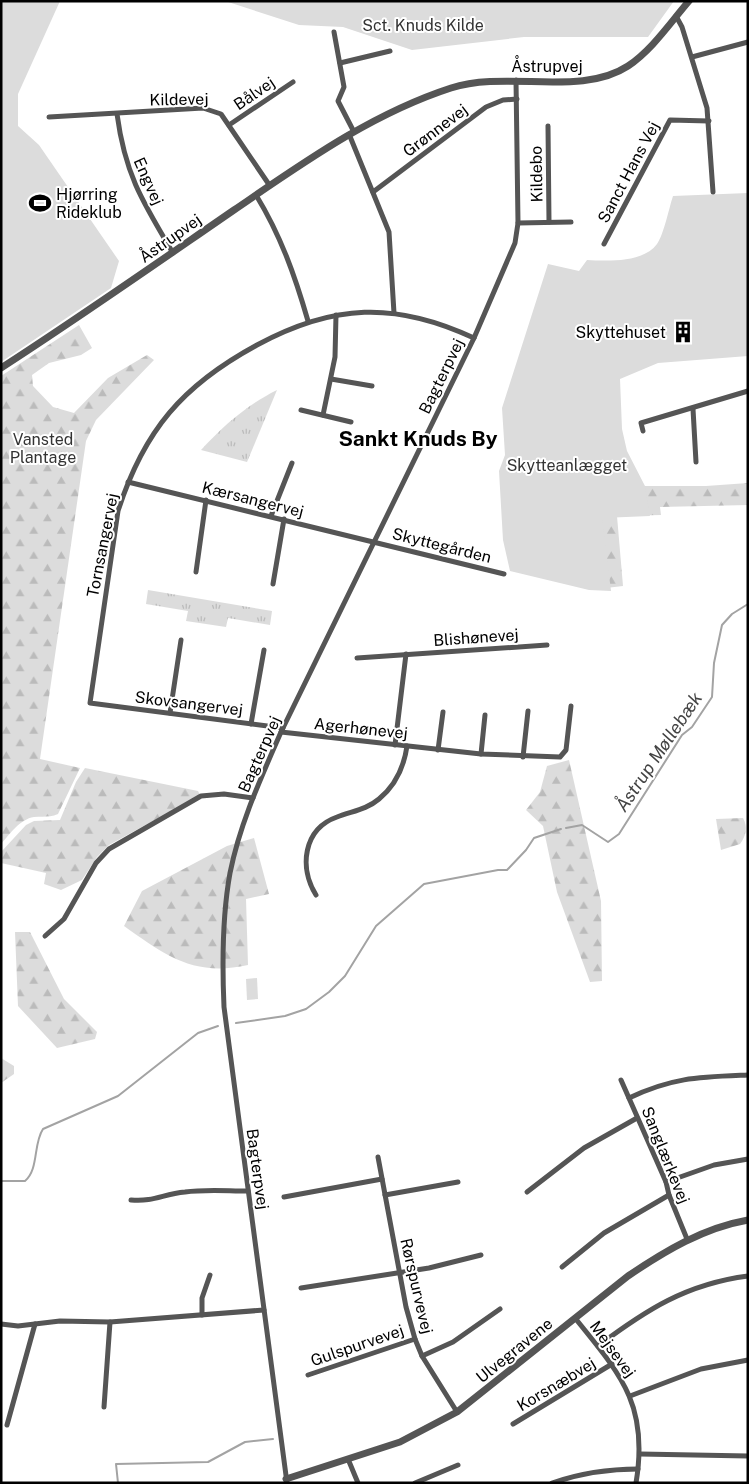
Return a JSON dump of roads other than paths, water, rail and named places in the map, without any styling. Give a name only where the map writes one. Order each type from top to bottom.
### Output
[{"type":"street","name":"Åstrupvej","points":[[1,368],[270,186],[352,133],[409,104],[452,88],[476,82],[516,80],[584,81],[612,74],[641,56],[688,1]]},
{"type":"street","points":[[676,16],[682,27],[704,95],[709,121],[713,192]]},
{"type":"street","points":[[334,32],[344,87],[338,101],[389,232],[394,313]]},
{"type":"street","points":[[692,57],[748,42]]},
{"type":"street","points":[[340,63],[390,51]]},
{"type":"street","name":"Bagterpvej","points":[[287,1481],[230,1056],[222,961],[223,928],[230,872],[253,798],[282,730],[474,338],[515,243],[518,223],[516,80]]},
{"type":"street","name":"Bålvej","points":[[229,125],[292,82]]},
{"type":"street","name":"Grønnevej","points":[[373,192],[486,107],[495,102],[517,99]]},
{"type":"street","name":"Kildevej","points":[[49,117],[203,108],[221,114],[270,186]]},
{"type":"street","name":"Engvej","points":[[117,114],[121,147],[127,169],[138,193],[173,252]]},
{"type":"street","name":"Sanct Hans Vej","points":[[604,244],[670,120],[709,121]]},
{"type":"street","name":"Kildebo","points":[[548,126],[549,222]]},
{"type":"street","points":[[256,196],[271,220],[288,257],[308,321]]},
{"type":"street","name":"Kildebo","points":[[518,223],[571,222]]},
{"type":"street","name":"Tornsangervej","points":[[90,703],[118,511],[128,482],[154,432],[192,389],[238,356],[284,331],[308,321],[336,315],[394,313],[431,320],[474,338]]},
{"type":"street","points":[[322,415],[331,379],[337,334],[336,315]]},
{"type":"street","points":[[331,379],[372,386]]},
{"type":"street","points":[[643,431],[641,423],[748,391]]},
{"type":"street","points":[[693,409],[696,462]]},
{"type":"street","points":[[302,410],[351,422]]},
{"type":"street","points":[[271,516],[292,464]]},
{"type":"street","name":"Kærsangervej","points":[[128,482],[373,541]]},
{"type":"street","points":[[196,572],[206,500]]},
{"type":"street","points":[[273,584],[284,519]]},
{"type":"street","name":"Skyttegården","points":[[373,541],[504,574]]},
{"type":"street","points":[[170,713],[181,640]]},
{"type":"street","name":"Blishønevej","points":[[357,658],[547,645]]},
{"type":"street","points":[[251,724],[264,650]]},
{"type":"street","points":[[395,745],[406,654]]},
{"type":"street","name":"Skovsangervej","points":[[90,703],[251,724],[282,730]]},
{"type":"street","name":"Agerhønevej","points":[[282,730],[481,754],[523,757],[564,755],[571,706]]},
{"type":"street","points":[[523,757],[528,710]]},
{"type":"street","points":[[438,750],[443,712]]},
{"type":"street","points":[[481,754],[485,715]]},
{"type":"street","points":[[316,894],[310,886],[305,866],[307,851],[313,837],[327,822],[367,807],[387,792],[401,771],[407,746]]},
{"type":"street","points":[[45,936],[64,919],[96,863],[109,849],[201,796],[224,794],[253,798]]},
{"type":"street","points":[[629,1098],[656,1086],[676,1080],[748,1075]]},
{"type":"street","name":"Sanglærkevej","points":[[621,1080],[666,1182],[669,1195],[687,1239]]},
{"type":"street","points":[[526,1192],[584,1148],[637,1118]]},
{"type":"street","name":"Rørspurvevej","points":[[378,1157],[400,1273],[415,1339],[422,1356],[457,1412]]},
{"type":"street","points":[[666,1182],[714,1166],[748,1159]]},
{"type":"street","points":[[284,1197],[382,1179]]},
{"type":"street","points":[[385,1195],[458,1182]]},
{"type":"street","points":[[131,1200],[148,1202],[174,1193],[190,1191],[248,1192]]},
{"type":"street","points":[[562,1267],[604,1233],[669,1195]]},
{"type":"street","name":"Ulvegravene","points":[[287,1481],[400,1442],[457,1412],[628,1276],[687,1239],[748,1220]]},
{"type":"street","points":[[301,1288],[370,1276],[400,1273],[453,1263],[481,1255]]},
{"type":"street","points":[[202,1315],[202,1298],[210,1275]]},
{"type":"street","points":[[598,1346],[657,1304],[708,1284],[748,1276]]},
{"type":"street","points":[[422,1356],[453,1342],[500,1309]]},
{"type":"street","points":[[1,1324],[18,1326],[60,1321],[110,1322],[264,1310]]},
{"type":"street","name":"Mejsevej","points":[[575,1318],[612,1364],[630,1396],[639,1428],[640,1454],[636,1483]]},
{"type":"street","points":[[104,1407],[110,1322]]},
{"type":"street","points":[[7,1425],[35,1324]]},
{"type":"street","name":"Gulspurvevej","points":[[308,1375],[415,1339]]},
{"type":"street","points":[[630,1396],[701,1369],[748,1360]]},
{"type":"street","name":"Korsnæbvej","points":[[513,1424],[612,1364]]},
{"type":"street","points":[[640,1454],[748,1456]]},
{"type":"street","points":[[348,1459],[358,1483]]},
{"type":"street","points":[[415,1483],[458,1465]]},
{"type":"street","points":[[552,1483],[603,1470],[638,1470]]},
{"type":"waterway","name":"Åstrup Møllebæk","points":[[566,828],[582,825],[608,842],[619,834],[682,735],[692,727],[712,697],[714,663],[722,625],[732,614],[748,604]]},
{"type":"waterway","name":"Åstrup Møllebæk","points":[[236,1023],[285,1016],[306,1009],[329,992],[345,976],[376,926],[424,884],[507,870],[526,850],[534,838],[561,829]]},
{"type":"waterway","name":"Åstrup Møllebæk","points":[[1,1181],[25,1181],[32,1170],[43,1129],[118,1096],[198,1033],[218,1026]]},
{"type":"waterway","points":[[118,1483],[116,1464],[208,1462],[245,1442],[273,1439]]},
{"type":"place","name":"Hjørring Rideklub","points":[[40,203]]},
{"type":"place","name":"Skyttehuset","points":[[683,332]]},
{"type":"district","name":"Sankt Knuds By","points":[[418,439]]},
{"type":"park label","name":"Sct. Knuds Kilde","points":[[423,25]]},
{"type":"park label","name":"Vansted Plantage","points":[[43,448]]},
{"type":"park label","name":"Skytteanlægget","points":[[567,465]]}]
